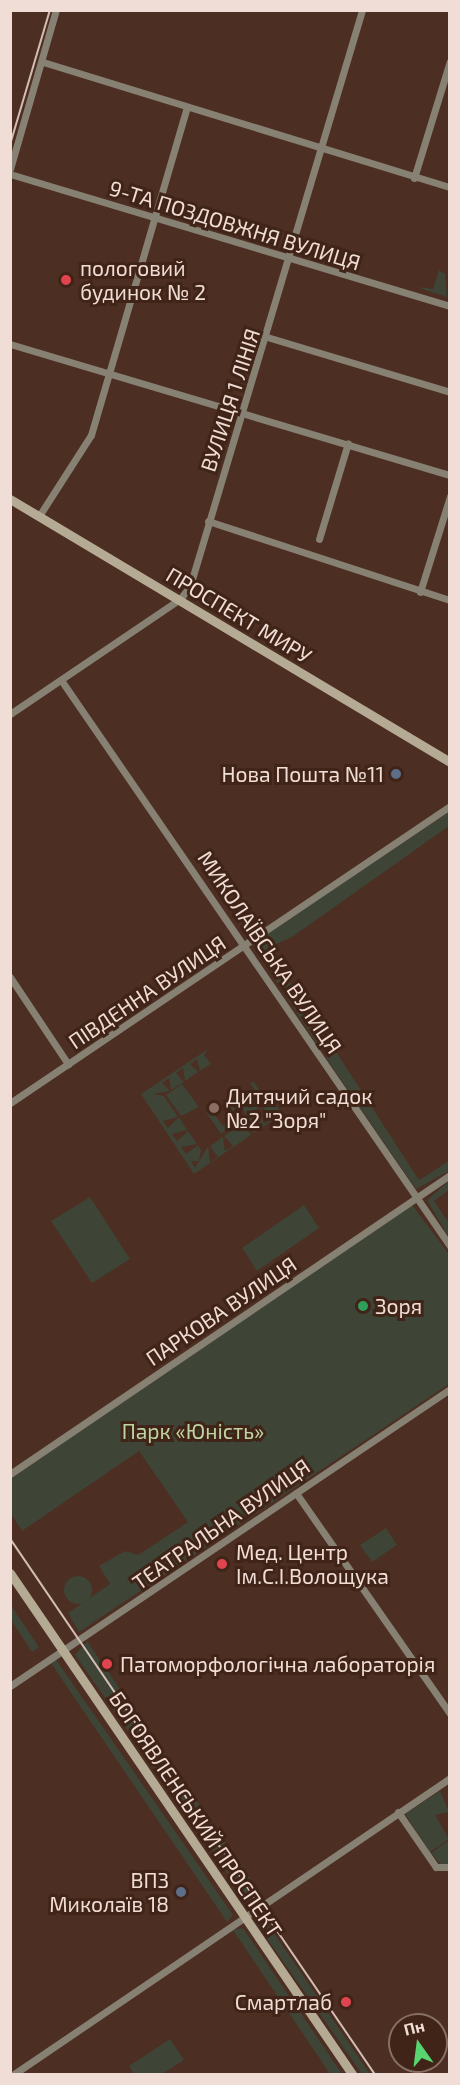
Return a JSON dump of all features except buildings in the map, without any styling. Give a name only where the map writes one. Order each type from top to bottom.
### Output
[{"type":"main road","name":"ПРОСПЕКТ МИРУ","points":[[10,499],[450,762]]},
{"type":"main road","name":"БОГОЯВЛЕНСЬКИЙ ПРОСПЕКТ","points":[[10,1573],[352,2074]]},
{"type":"street","points":[[10,172],[56,10]]},
{"type":"street","name":"ВУЛИЦЯ 1 ЛІНІЯ","points":[[10,714],[180,599],[190,586],[208,521],[244,415],[362,10]]},
{"type":"street","points":[[414,178],[450,61]]},
{"type":"street","points":[[43,62],[450,188]]},
{"type":"street","points":[[39,516],[91,435],[187,107]]},
{"type":"street","name":"9-ТА ПОЗДОВЖНЯ ВУЛИЦЯ","points":[[10,172],[153,218],[450,306]]},
{"type":"street","points":[[267,337],[450,392]]},
{"type":"street","points":[[10,344],[450,475]]},
{"type":"street","points":[[319,539],[348,443]]},
{"type":"street","points":[[420,592],[450,496]]},
{"type":"street","points":[[208,521],[450,600]]},
{"type":"street","name":"МИКОЛАЇВСЬКА ВУЛИЦЯ","points":[[61,680],[247,946],[450,1246]]},
{"type":"street","name":"ПІВДЕННА ВУЛИЦЯ","points":[[10,1103],[247,946],[450,806]]},
{"type":"street","points":[[10,977],[68,1064]]},
{"type":"street","name":"ПАРКОВА ВУЛИЦЯ","points":[[10,1474],[450,1175]]},
{"type":"street","name":"ТЕАТРАЛЬНА ВУЛИЦЯ","points":[[10,1686],[450,1389]]},
{"type":"street","points":[[296,1493],[450,1714]]},
{"type":"street","points":[[14,2074],[450,1778]]},
{"type":"street","points":[[398,1812],[436,1867],[450,1867]]},
{"type":"green space","points":[[439,270],[445,274],[447,297],[416,287],[433,289]]},
{"type":"green space","points":[[449,812],[449,826],[292,937],[267,948],[329,1042],[318,1046],[252,943]]},
{"type":"green space","points":[[333,1047],[419,1180],[449,1161],[449,1171],[416,1189],[326,1058]]},
{"type":"green space","points":[[208,1049],[204,1055],[211,1064],[200,1071],[197,1059],[190,1064],[198,1072],[185,1081],[183,1068],[176,1073],[184,1082],[171,1090],[169,1078],[162,1083],[170,1091],[153,1094],[164,1096],[178,1117],[163,1121],[168,1128],[179,1117],[187,1130],[172,1134],[177,1141],[188,1131],[197,1144],[181,1147],[186,1154],[198,1145],[201,1150],[199,1161],[191,1161],[195,1168],[208,1146],[210,1162],[218,1157],[210,1146],[223,1137],[225,1151],[233,1146],[224,1136],[243,1123],[251,1135],[194,1174],[141,1094]]},
{"type":"green space","points":[[254,1082],[267,1102],[247,1116],[234,1095],[238,1092],[249,1108],[261,1100],[250,1083]]},
{"type":"green space","points":[[182,1084],[199,1107],[181,1116],[166,1095]]},
{"type":"green space","points":[[228,1099],[242,1119],[221,1134],[206,1112],[210,1109],[223,1126],[235,1118]]},
{"type":"green space","points":[[274,1102],[282,1114],[254,1133],[245,1121],[260,1111],[264,1124],[274,1118],[263,1109]]},
{"type":"green space","points":[[449,1181],[449,1190],[434,1201],[449,1223],[449,1238],[427,1200]]},
{"type":"green space","points":[[90,1197],[130,1259],[92,1283],[51,1221]]},
{"type":"green space","points":[[304,1205],[319,1228],[257,1271],[242,1248]]},
{"type":"green space","name":"Парк «Юність»","points":[[412,1205],[449,1254],[449,1384],[79,1632],[68,1613],[110,1584],[99,1566],[125,1551],[138,1555],[188,1522],[139,1451],[22,1531],[11,1514],[10,1479]]},
{"type":"green space","points":[[386,1528],[397,1545],[372,1562],[360,1545]]},
{"type":"green space","points":[[78,1576],[88,1580],[92,1590],[88,1600],[78,1604],[68,1600],[64,1590],[68,1580]]},
{"type":"green space","points":[[10,1604],[39,1647],[32,1652],[11,1620]]},
{"type":"green space","points":[[87,1641],[265,1900],[252,1908],[75,1655]]},
{"type":"green space","points":[[55,1658],[233,1915],[227,1922],[50,1662]]},
{"type":"green space","points":[[440,1791],[449,1812],[435,1815],[449,1839],[430,1852],[405,1814]]},
{"type":"green space","points":[[449,1840],[449,1862],[443,1867],[431,1853]]},
{"type":"green space","points":[[259,1911],[370,2074],[362,2074],[254,1920]]},
{"type":"green space","points":[[243,1928],[342,2074],[330,2074],[233,1930]]},
{"type":"green space","points":[[170,2039],[184,2060],[162,2074],[134,2074],[129,2066]]},
{"type":"tram line","points":[[10,145],[50,10]]},
{"type":"tram line","points":[[10,1538],[375,2074]]},
{"type":"place","name":"пологовий будинок № 2","points":[[66,280]]},
{"type":"place","name":"Нова Пошта №11","points":[[396,774]]},
{"type":"place","name":"Дитячий садок №2 \"Зоря\"","points":[[214,1108]]},
{"type":"place","name":"Зоря","points":[[363,1306]]},
{"type":"place","name":"Мед. Центр Ім.С.І.Волощука","points":[[222,1564]]},
{"type":"place","name":"Патоморфологічна лабораторія","points":[[107,1664]]},
{"type":"place","name":"ВПЗ Миколаїв 18","points":[[181,1892]]},
{"type":"place","name":"Смартлаб","points":[[346,2002]]}]
